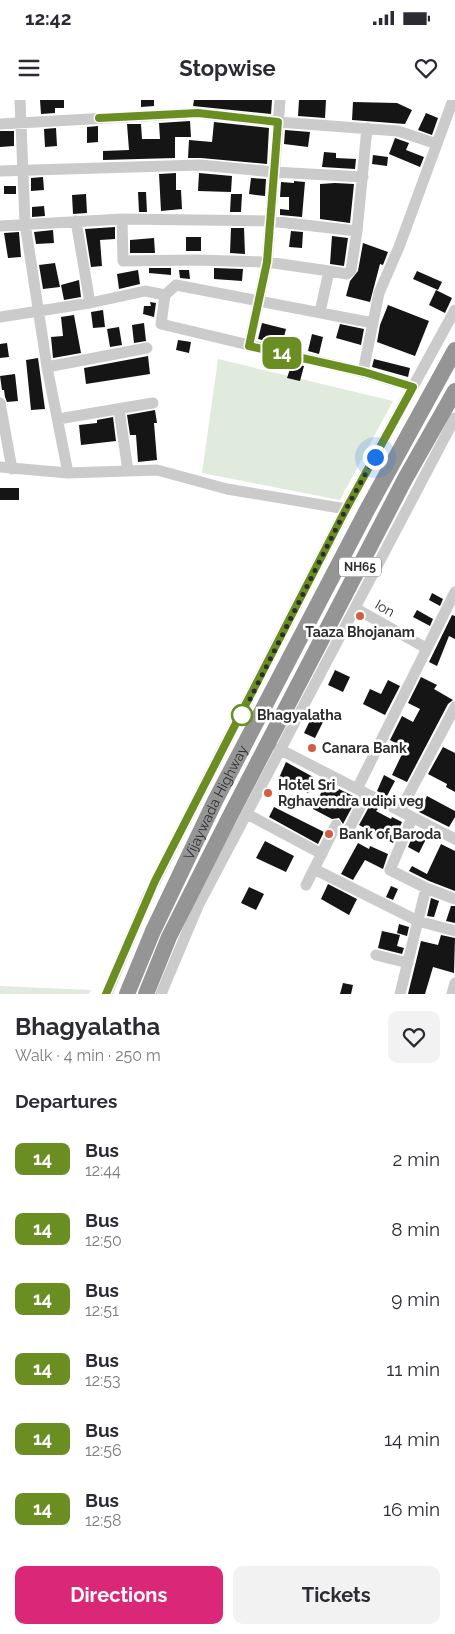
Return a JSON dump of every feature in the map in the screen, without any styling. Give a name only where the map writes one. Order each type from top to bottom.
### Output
[{"type":"highway","name":"Vijaywada Highway","points":[[127,994],[153,931],[216,801],[367,510],[455,350]]},
{"type":"highway","name":"Vijaywada Highway","points":[[146,994],[169,937],[228,818],[405,480],[455,391]]},
{"type":"street","points":[[20,100],[25,223],[47,367],[68,473]]},
{"type":"street","points":[[249,346],[267,262],[280,100]]},
{"type":"street","points":[[364,372],[379,293],[399,247],[453,100]]},
{"type":"street","points":[[0,124],[198,113],[278,122],[398,131],[437,144]]},
{"type":"street","points":[[122,219],[123,261],[267,262],[347,274],[350,272],[357,231],[366,128]]},
{"type":"street","points":[[0,171],[200,165],[274,172],[363,177]]},
{"type":"street","points":[[0,226],[25,223],[122,219],[270,221],[357,231]]},
{"type":"street","points":[[76,221],[90,303]]},
{"type":"street","points":[[320,312],[329,271]]},
{"type":"street","points":[[373,322],[176,285],[165,295],[162,324],[364,372],[413,387]]},
{"type":"street","points":[[0,317],[90,303],[145,291],[165,295]]},
{"type":"street","points":[[106,994],[147,898],[346,509],[455,310]]},
{"type":"street","points":[[47,367],[147,348]]},
{"type":"street","points":[[0,403],[6,468],[68,473],[157,470],[227,489],[346,509]]},
{"type":"street","points":[[58,420],[154,403]]},
{"type":"street","points":[[119,409],[128,471]]},
{"type":"street","points":[[161,994],[198,906],[454,422]]},
{"type":"street","points":[[349,829],[362,792],[426,648],[450,613],[455,592]]},
{"type":"street","name":"Ion","points":[[355,608],[426,648]]},
{"type":"street","points":[[400,811],[455,707]]},
{"type":"street","points":[[279,750],[412,818],[453,834]]},
{"type":"street","points":[[247,814],[322,854]]},
{"type":"street","points":[[412,818],[390,870],[426,888],[455,899]]},
{"type":"street","points":[[306,885],[336,825]]},
{"type":"street","points":[[314,869],[418,921],[455,932]]},
{"type":"street","points":[[400,994],[426,888]]},
{"type":"street","points":[[376,955],[408,963]]},
{"type":"street","points":[[452,994],[455,983]]},
{"type":"shaded area","points":[[218,359],[393,401],[340,500],[202,473]]},
{"type":"shaded area","points":[[0,986],[91,990],[89,994],[0,994]]},
{"type":"building","points":[[40,100],[64,100],[64,108],[55,108],[55,113],[41,114]]},
{"type":"building","points":[[141,100],[154,100],[154,106],[141,107]]},
{"type":"building","points":[[194,100],[272,100],[271,114],[193,106]]},
{"type":"building","points":[[299,100],[326,100],[325,118],[298,116]]},
{"type":"building","points":[[353,102],[397,103],[412,110],[405,124],[352,120]]},
{"type":"building","points":[[426,113],[438,118],[432,135],[418,130]]},
{"type":"building","points":[[190,121],[191,137],[175,137],[175,158],[103,160],[103,151],[129,150],[127,124],[141,124],[142,139],[160,139],[159,123]]},
{"type":"building","points":[[214,122],[269,128],[267,164],[188,158],[189,140],[212,142]]},
{"type":"building","points":[[98,126],[98,142],[87,143],[87,127]]},
{"type":"building","points":[[56,128],[57,146],[45,147],[44,129]]},
{"type":"building","points":[[285,130],[310,132],[308,147],[284,144]]},
{"type":"building","points":[[0,131],[14,131],[14,146],[0,147]]},
{"type":"building","points":[[395,138],[409,143],[406,150],[424,157],[420,167],[389,154]]},
{"type":"building","points":[[324,152],[336,153],[336,158],[356,159],[355,169],[322,167]]},
{"type":"building","points":[[373,155],[388,157],[387,166],[372,164]]},
{"type":"building","points":[[176,173],[176,190],[181,190],[182,209],[161,211],[159,174]]},
{"type":"building","points":[[199,173],[232,176],[231,192],[198,191]]},
{"type":"building","points":[[43,177],[44,190],[31,191],[31,178]]},
{"type":"building","points":[[251,178],[266,179],[265,196],[249,194]]},
{"type":"building","points":[[294,181],[305,182],[302,217],[280,215],[280,209],[289,210],[289,197],[280,197],[281,182],[294,183]]},
{"type":"building","points":[[320,184],[354,184],[350,223],[320,219]]},
{"type":"building","points":[[4,186],[16,186],[16,194],[4,194]]},
{"type":"building","points":[[138,192],[146,192],[147,212],[139,212]]},
{"type":"building","points":[[86,194],[87,213],[73,214],[72,195]]},
{"type":"building","points":[[231,194],[242,194],[241,212],[230,212]]},
{"type":"building","points":[[44,206],[45,216],[32,217],[32,207]]},
{"type":"building","points":[[115,227],[115,239],[100,240],[102,266],[91,267],[85,229]]},
{"type":"building","points":[[231,228],[244,228],[245,254],[230,253]]},
{"type":"building","points":[[53,230],[54,243],[36,244],[34,232]]},
{"type":"building","points":[[291,231],[303,232],[302,248],[289,247]]},
{"type":"building","points":[[19,232],[21,257],[8,258],[4,233]]},
{"type":"building","points":[[332,236],[348,238],[344,266],[330,264]]},
{"type":"building","points":[[186,237],[201,237],[201,251],[186,251]]},
{"type":"building","points":[[154,238],[155,253],[130,253],[130,240]]},
{"type":"building","points":[[363,243],[388,252],[383,265],[380,264],[370,302],[346,296],[350,281],[358,271]]},
{"type":"building","points":[[55,263],[60,287],[43,289],[39,265]]},
{"type":"building","points":[[149,268],[171,268],[171,275],[149,273]]},
{"type":"building","points":[[214,268],[243,269],[242,281],[214,279]]},
{"type":"building","points":[[138,270],[140,284],[119,289],[117,274]]},
{"type":"building","points":[[179,270],[189,270],[190,279],[180,278]]},
{"type":"building","points":[[417,271],[442,282],[438,290],[413,279]]},
{"type":"building","points":[[79,280],[81,297],[64,300],[61,285]]},
{"type":"building","points":[[436,290],[452,298],[445,313],[429,305]]},
{"type":"building","points":[[150,302],[156,303],[154,317],[143,314],[144,306],[151,306]]},
{"type":"building","points":[[388,305],[429,321],[415,356],[377,342],[380,325]]},
{"type":"building","points":[[103,310],[105,327],[93,328],[91,312]]},
{"type":"building","points":[[74,315],[81,353],[53,358],[51,337],[63,336],[61,317]]},
{"type":"building","points":[[144,323],[146,341],[134,343],[132,325]]},
{"type":"building","points":[[262,323],[286,329],[282,345],[258,339]]},
{"type":"building","points":[[340,324],[364,329],[361,345],[336,338]]},
{"type":"building","points":[[119,327],[122,345],[110,347],[107,329]]},
{"type":"building","points":[[312,334],[323,337],[319,354],[308,351]]},
{"type":"building","points":[[178,340],[191,342],[189,353],[176,350]]},
{"type":"building","points":[[7,343],[9,357],[0,358],[0,344]]},
{"type":"building","points":[[148,356],[150,374],[86,384],[84,368]]},
{"type":"building","points":[[38,358],[45,409],[31,410],[26,360]]},
{"type":"building","points":[[374,359],[410,368],[408,377],[372,367]]},
{"type":"building","points":[[292,363],[304,366],[300,381],[287,378]]},
{"type":"building","points":[[15,374],[18,401],[7,402],[4,390],[2,390],[0,376]]},
{"type":"building","points":[[155,410],[157,423],[154,423],[157,460],[138,462],[136,435],[130,435],[127,415]]},
{"type":"building","points":[[113,417],[116,441],[81,445],[79,425],[97,423],[97,420]]},
{"type":"building","points":[[0,488],[19,488],[19,500],[0,500]]},
{"type":"building","points":[[432,593],[443,599],[440,606],[429,600]]},
{"type":"building","points":[[417,610],[433,619],[430,626],[413,617]]},
{"type":"building","points":[[452,615],[455,616],[455,639],[449,636],[437,666],[429,662]]},
{"type":"building","points":[[335,670],[350,677],[343,692],[328,685]]},
{"type":"building","points":[[421,677],[437,685],[434,689],[453,700],[448,704],[407,782],[392,775],[405,748],[390,740],[402,716],[413,722],[420,709],[408,703]]},
{"type":"building","points":[[388,680],[400,686],[385,715],[363,704],[370,689],[381,694]]},
{"type":"building","points":[[315,710],[326,716],[315,738],[304,733]]},
{"type":"building","points":[[443,747],[455,753],[455,792],[446,787],[447,784],[428,774]]},
{"type":"building","points":[[286,762],[315,778],[308,793],[279,778]]},
{"type":"building","points":[[384,775],[395,781],[387,796],[377,791]]},
{"type":"building","points":[[325,785],[338,791],[339,789],[357,798],[343,824],[339,818],[332,819],[313,809]]},
{"type":"building","points":[[427,796],[455,811],[455,817],[449,827],[419,812]]},
{"type":"building","points":[[370,805],[378,809],[376,811],[391,819],[392,817],[402,822],[393,843],[359,825]]},
{"type":"building","points":[[274,807],[324,832],[318,844],[269,817]]},
{"type":"building","points":[[414,833],[426,839],[419,853],[408,847]]},
{"type":"building","points":[[265,841],[294,856],[286,872],[256,858]]},
{"type":"building","points":[[358,843],[369,849],[370,846],[388,854],[383,869],[365,860],[353,880],[341,874]]},
{"type":"building","points":[[441,844],[455,851],[455,891],[409,871],[412,866],[427,874]]},
{"type":"building","points":[[328,884],[357,899],[349,915],[321,899]]},
{"type":"building","points":[[391,886],[398,889],[393,900],[386,897]]},
{"type":"building","points":[[249,887],[264,894],[256,910],[241,903]]},
{"type":"building","points":[[431,898],[439,901],[434,917],[427,916]]},
{"type":"building","points":[[451,906],[455,906],[455,923],[446,921]]},
{"type":"building","points":[[399,924],[409,927],[407,936],[397,933]]},
{"type":"building","points":[[382,931],[400,935],[397,946],[404,948],[402,954],[378,948]]},
{"type":"building","points":[[441,935],[455,938],[454,973],[433,967],[425,994],[408,994],[421,941],[438,945]]},
{"type":"building","points":[[343,983],[353,985],[351,994],[340,994]]},
{"type":"bus line","name":"14","points":[[99,118],[198,113],[278,122],[267,262],[249,346],[364,372],[413,387],[346,509],[155,881],[106,994]]},
{"type":"place","name":"Taaza Bhojanam","points":[[360,616]]},
{"type":"place","name":"Bhagyalatha","points":[[242,715]]},
{"type":"place","name":"Canara Bank","points":[[312,748]]},
{"type":"place","name":"Hotel Sri Rghavendra udipi veg","points":[[268,793]]},
{"type":"place","name":"Bank of Baroda","points":[[329,834]]},
{"type":"route","points":[[242,715],[346,509],[375,457]]}]
